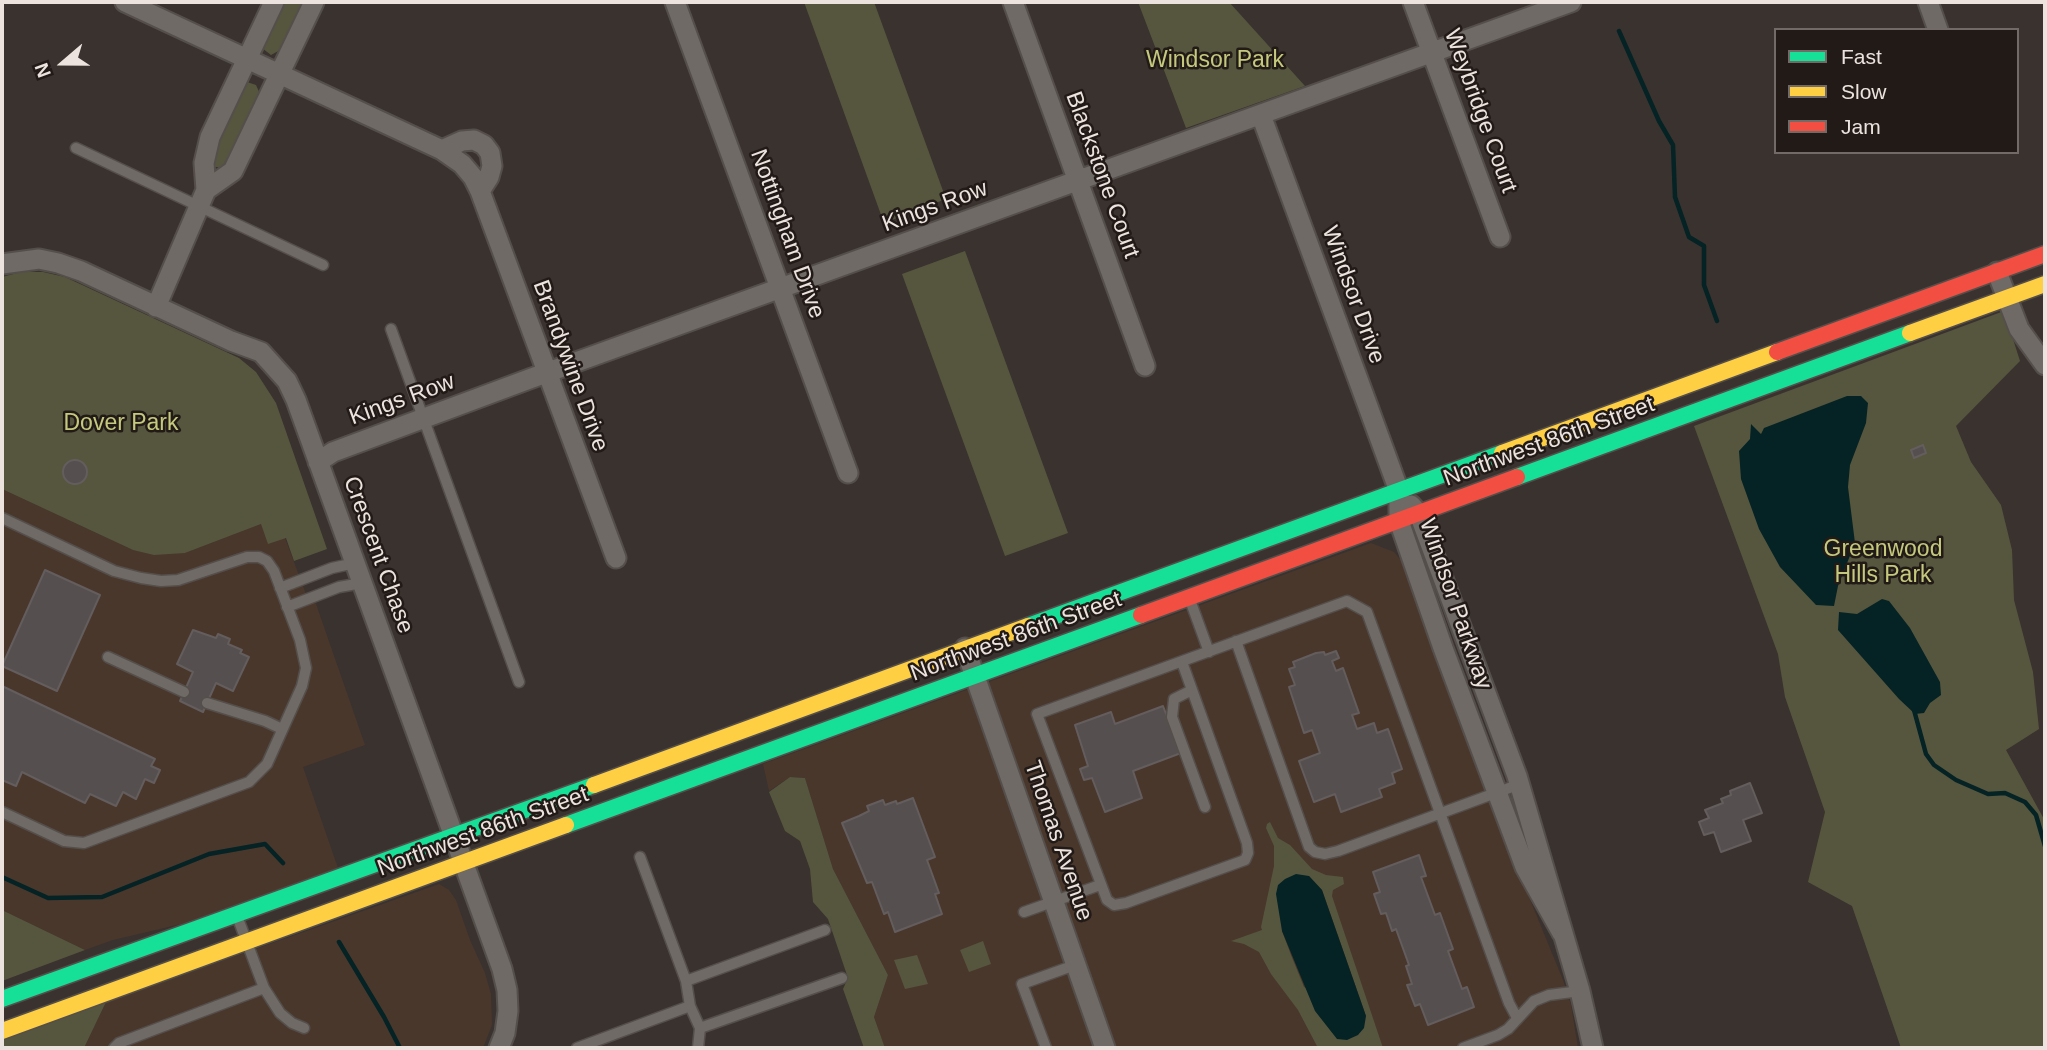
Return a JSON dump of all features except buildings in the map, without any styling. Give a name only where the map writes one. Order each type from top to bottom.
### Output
[{"type":"main road","name":"Northwest 86th Street","points":[[2,999],[2045,254]]},
{"type":"main road","name":"Northwest 86th Street","points":[[2,1031],[2045,284]]},
{"type":"street","name":"Brandywine Drive","points":[[125,2],[442,150],[462,164],[480,191],[616,558]]},
{"type":"street","points":[[156,307],[203,198],[205,153],[210,137],[274,2]]},
{"type":"street","points":[[203,198],[233,171],[314,2]]},
{"type":"street","name":"Blackstone Court","points":[[1013,2],[1145,366]]},
{"type":"street","name":"Weybridge Court","points":[[1413,2],[1500,237]]},
{"type":"street","name":"Kings Row","points":[[318,462],[333,452],[546,373],[1571,2]]},
{"type":"street","points":[[1928,2],[1937,28]]},
{"type":"street","name":"Nottingham Drive","points":[[680,5],[848,473]]},
{"type":"street","name":"Windsor Drive","points":[[1261,116],[1399,491]]},
{"type":"street","points":[[442,150],[462,141],[474,140],[484,145],[490,153],[492,166],[480,191]]},
{"type":"street","name":"Crescent Chase","points":[[2,264],[39,259],[81,271],[261,352],[287,382],[296,400],[464,863],[507,990],[505,1033],[499,1048]]},
{"type":"street","points":[[1997,272],[2019,329],[2045,365]]},
{"type":"street","name":"Windsor Parkway","points":[[1399,491],[1419,514],[1520,784],[1580,991],[1593,1048]]},
{"type":"street","name":"Windsor Parkway","points":[[1399,491],[1399,522],[1443,648],[1525,867],[1562,933]]},
{"type":"street","name":"Thomas Avenue","points":[[965,649],[1105,1048]]},
{"type":"lane","points":[[76,148],[203,198],[323,265]]},
{"type":"lane","points":[[391,330],[519,682]]},
{"type":"lane","points":[[2,518],[114,570],[141,578],[178,580],[247,557],[259,557],[267,561],[280,588],[302,648],[306,668],[302,686],[267,764],[249,782],[94,841],[75,844],[2,812]]},
{"type":"lane","points":[[280,588],[332,568],[355,564]]},
{"type":"lane","points":[[287,607],[339,587],[362,583]]},
{"type":"lane","points":[[1189,598],[1209,652]]},
{"type":"lane","points":[[1182,662],[1248,843],[1248,853],[1245,860],[1126,903],[1114,905],[1107,900],[1037,714],[1348,601],[1367,612],[1509,1003],[1517,1018]]},
{"type":"lane","points":[[1236,641],[1309,847],[1315,852],[1325,854],[1338,851],[1520,784]]},
{"type":"lane","points":[[108,657],[184,692]]},
{"type":"lane","points":[[1192,690],[1174,699],[1172,717],[1205,807]]},
{"type":"lane","points":[[207,703],[282,729]]},
{"type":"lane","points":[[640,857],[686,981],[690,1006],[700,1028],[698,1048]]},
{"type":"lane","points":[[1024,912],[1100,885]]},
{"type":"lane","points":[[237,915],[264,988],[280,1013],[292,1023],[304,1028]]},
{"type":"lane","points":[[686,981],[824,930]]},
{"type":"lane","points":[[1046,1048],[1023,984],[1075,965]]},
{"type":"lane","points":[[700,1028],[842,978]]},
{"type":"lane","points":[[114,1048],[119,1043],[264,988]]},
{"type":"lane","points":[[1463,1048],[1498,1035],[1534,1001],[1549,995],[1580,991]]},
{"type":"lane","points":[[577,1048],[690,1006]]},
{"type":"shaded area","points":[[2,489],[133,550],[185,553],[261,524],[285,538],[309,602],[315,601],[365,745],[303,767],[338,868],[181,924],[113,940],[85,950],[2,910]]},
{"type":"shaded area","points":[[1371,543],[1394,552],[1404,564],[1497,819],[1563,980],[1571,1005],[1578,1048],[885,1048],[874,1017],[888,975],[833,869],[805,778],[790,777],[769,791],[763,764]]},
{"type":"shaded area","points":[[439,884],[449,890],[456,900],[491,994],[492,1025],[483,1048],[84,1048],[106,1002]]},
{"type":"green space","points":[[280,2],[304,2],[282,49],[271,55],[262,48]]},
{"type":"green space","points":[[804,2],[874,2],[946,199],[884,223]]},
{"type":"green space","name":"Windsor Park","points":[[1138,2],[1229,2],[1305,86],[1186,128]]},
{"type":"green space","points":[[247,82],[256,85],[260,94],[229,162],[223,167],[215,167],[210,153],[242,85]]},
{"type":"green space","points":[[965,251],[1068,533],[1005,556],[902,274]]},
{"type":"green space","name":"Dover Park","points":[[21,272],[43,272],[65,277],[239,358],[256,372],[276,403],[327,549],[294,561],[286,538],[268,544],[261,524],[185,553],[154,555],[133,550],[2,489],[2,277]]},
{"type":"green space","name":"Greenwood Hills Park","points":[[2004,311],[2020,361],[1956,426],[1971,462],[2001,505],[2012,550],[2014,600],[2033,672],[2039,729],[2006,750],[2045,821],[2045,1048],[1901,1048],[1852,906],[1808,882],[1825,812],[1785,697],[1778,654],[1694,426]]},
{"type":"green space","points":[[790,777],[805,778],[833,869],[888,975],[874,1017],[885,1048],[864,1048],[843,989],[848,978],[828,919],[813,902],[810,869],[800,841],[785,831],[769,792]]},
{"type":"green space","points":[[1270,822],[1278,838],[1290,845],[1312,869],[1326,875],[1343,877],[1344,884],[1333,890],[1332,896],[1383,1048],[1318,1048],[1298,1010],[1271,974],[1259,952],[1231,941],[1262,930],[1274,866],[1274,846],[1266,828]],"holes":[[[1309,876],[1322,890],[1366,1016],[1304,987],[1282,931]]]},
{"type":"green space","points":[[2,910],[85,950],[2,981]]},
{"type":"green space","points":[[983,941],[991,964],[969,972],[960,950]]},
{"type":"green space","points":[[917,955],[928,984],[905,989],[894,960]]},
{"type":"green space","points":[[106,1002],[84,1048],[2,1048],[2,1040]]},
{"type":"water","points":[[1847,396],[1861,396],[1868,403],[1866,423],[1850,465],[1848,487],[1855,543],[1838,586],[1834,606],[1816,605],[1780,567],[1759,529],[1741,479],[1739,451],[1750,439],[1751,424],[1761,434],[1764,428]]},
{"type":"water","points":[[1882,599],[1889,601],[1910,628],[1940,682],[1941,695],[1930,703],[1924,713],[1915,714],[1899,699],[1838,630],[1839,612],[1857,614]]},
{"type":"water","points":[[1296,874],[1309,876],[1322,890],[1366,1016],[1364,1028],[1358,1035],[1347,1040],[1337,1039],[1315,1011],[1282,931],[1276,894],[1278,885]]},
{"type":"waterway","points":[[1619,31],[1659,121],[1673,145],[1675,197],[1689,237],[1704,246],[1704,285],[1717,321]]},
{"type":"waterway","points":[[1914,710],[1926,754],[1934,765],[1956,780],[1988,794],[2005,793],[2025,802],[2036,815],[2045,846]]},
{"type":"waterway","points":[[2,877],[48,898],[102,897],[209,854],[265,844],[283,863]]},
{"type":"waterway","points":[[339,942],[400,1048]]},
{"type":"traffic: fast","points":[[1517,477],[1910,333]]},
{"type":"traffic: fast","points":[[1028,626],[1502,453]]},
{"type":"traffic: fast","points":[[566,825],[1141,615]]},
{"type":"traffic: fast","points":[[2,999],[594,785]]},
{"type":"traffic: slow","points":[[1910,333],[2045,284]]},
{"type":"traffic: slow","points":[[1502,453],[1777,352]]},
{"type":"traffic: slow","points":[[594,785],[1028,626]]},
{"type":"traffic: slow","points":[[2,1031],[566,825]]},
{"type":"traffic: jam","points":[[1777,352],[2045,254]]},
{"type":"traffic: jam","points":[[1141,615],[1517,477]]}]
